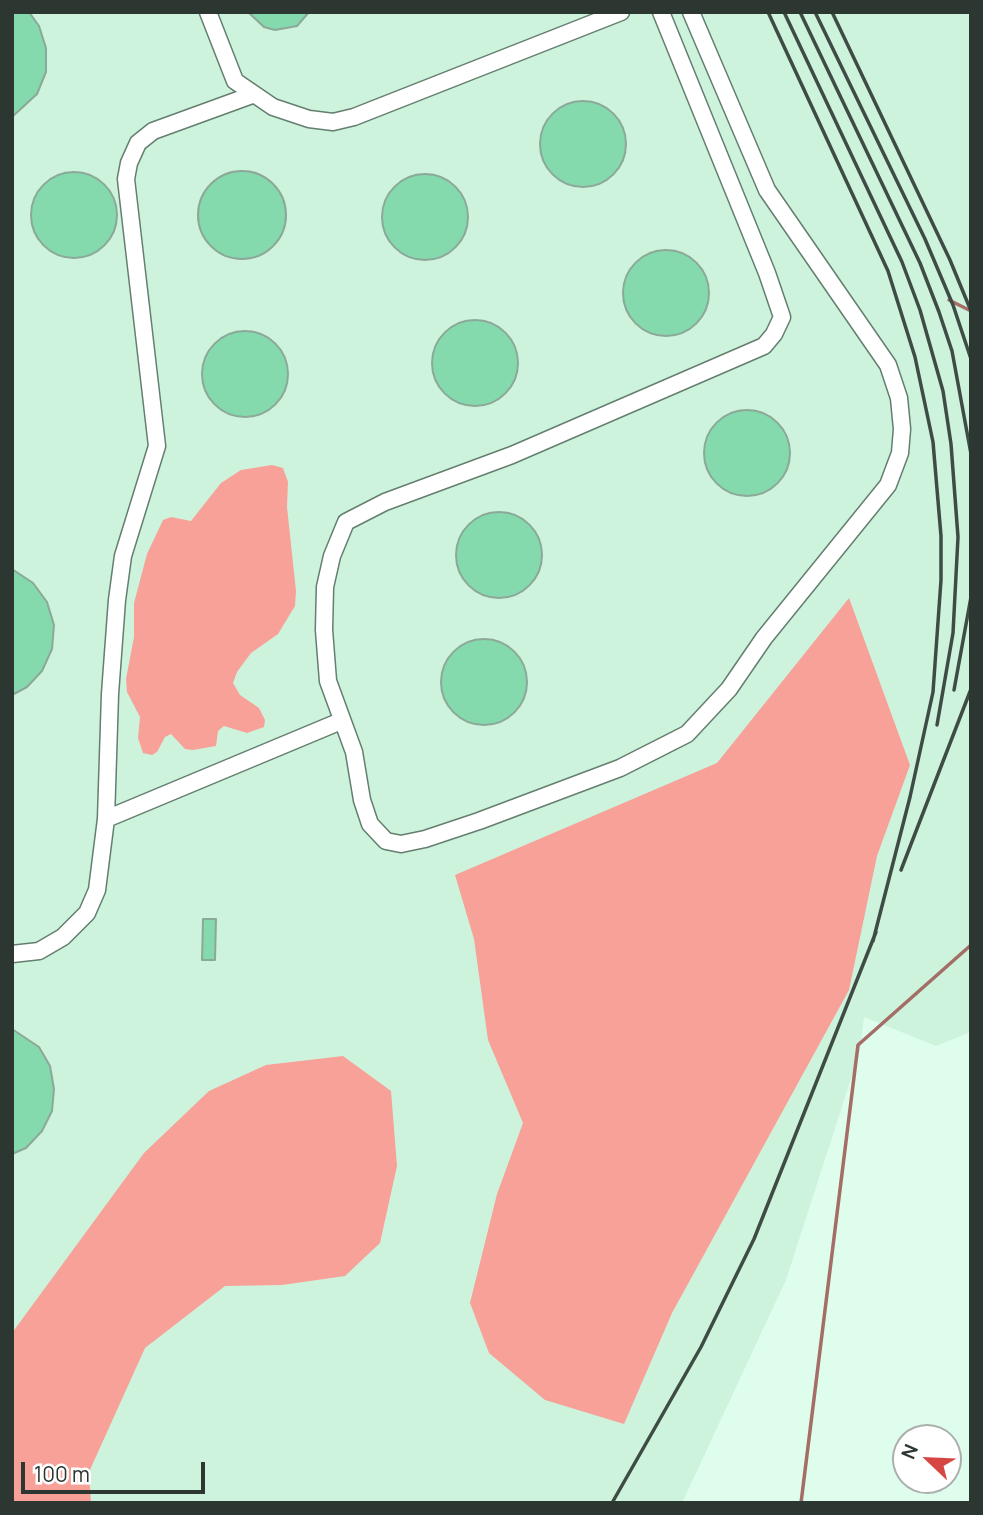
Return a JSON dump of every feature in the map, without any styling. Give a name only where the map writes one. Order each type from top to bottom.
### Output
[{"type":"lane","points":[[208,12],[235,81],[273,107],[309,119],[333,122],[621,12]]},
{"type":"lane","points":[[661,12],[767,273],[782,317],[765,346],[512,455],[386,502],[346,522],[332,556],[325,587],[324,629],[328,681],[354,752],[362,800],[370,824],[386,841],[393,843],[425,839],[479,821],[620,768],[687,734],[729,689],[764,638],[888,485],[900,453],[902,429],[899,398],[888,365],[767,190],[691,12]]},
{"type":"lane","points":[[12,954],[39,951],[64,937],[87,913],[97,890],[106,819],[110,694],[122,567],[157,446],[126,179],[138,144],[153,131],[252,95]]},
{"type":"lane","points":[[106,819],[341,721]]},
{"type":"shaded area","points":[[12,12],[971,12],[971,1032],[936,1046],[864,1017],[860,1051],[786,1280],[682,1503],[12,1503]]},
{"type":"shaded area","points":[[272,465],[283,468],[288,482],[287,507],[296,591],[295,606],[278,634],[251,653],[237,672],[233,683],[240,695],[259,708],[265,720],[264,727],[247,733],[224,726],[218,731],[216,746],[193,750],[185,749],[171,734],[165,737],[157,752],[152,755],[143,753],[138,738],[140,717],[127,692],[126,679],[134,637],[134,603],[147,554],[163,520],[171,517],[191,521],[221,483],[241,470]]},
{"type":"shaded area","points":[[849,598],[910,765],[877,856],[849,990],[672,1313],[624,1424],[545,1400],[489,1353],[470,1303],[497,1194],[523,1123],[488,1040],[474,939],[455,875],[717,763]]},
{"type":"shaded area","points":[[343,1056],[391,1091],[397,1166],[380,1243],[345,1276],[282,1285],[225,1286],[145,1348],[89,1472],[91,1503],[12,1503],[12,1333],[144,1153],[209,1091],[266,1065]]},
{"type":"building","points":[[12,12],[29,12],[39,26],[46,48],[46,72],[37,94],[12,117]]},
{"type":"building","points":[[248,12],[309,12],[297,26],[275,30],[264,27]]},
{"type":"building","points":[[583,101],[607,108],[619,120],[626,144],[619,168],[607,180],[583,187],[559,180],[547,168],[540,144],[547,120],[559,108]]},
{"type":"building","points":[[242,171],[259,175],[273,184],[282,198],[286,215],[282,232],[273,246],[259,255],[242,259],[225,255],[211,246],[202,232],[198,215],[202,198],[211,184],[225,175]]},
{"type":"building","points":[[74,172],[98,179],[110,191],[117,215],[110,239],[98,251],[74,258],[50,251],[38,239],[31,215],[38,191],[50,179]]},
{"type":"building","points":[[425,174],[442,177],[461,193],[468,217],[465,234],[449,253],[425,260],[408,257],[389,241],[382,217],[385,200],[401,181]]},
{"type":"building","points":[[666,250],[690,257],[702,269],[709,293],[702,317],[690,329],[666,336],[642,329],[630,317],[623,293],[630,269],[642,257]]},
{"type":"building","points":[[475,320],[499,327],[511,339],[518,363],[511,387],[499,399],[475,406],[451,399],[439,387],[432,363],[439,339],[451,327]]},
{"type":"building","points":[[245,331],[269,338],[281,350],[288,374],[281,398],[269,410],[245,417],[221,410],[209,398],[202,374],[209,350],[221,338]]},
{"type":"building","points":[[747,410],[764,413],[778,422],[787,436],[790,453],[787,470],[778,484],[764,493],[747,496],[730,493],[716,484],[707,470],[704,453],[707,436],[716,422],[730,413]]},
{"type":"building","points":[[499,512],[516,515],[530,524],[539,538],[542,555],[539,572],[530,586],[516,595],[499,598],[482,595],[468,586],[459,572],[456,555],[459,538],[468,524],[482,515]]},
{"type":"building","points":[[12,569],[33,583],[47,602],[54,625],[52,649],[42,671],[27,687],[12,695]]},
{"type":"building","points":[[484,639],[501,642],[515,651],[524,665],[527,682],[524,699],[515,713],[501,722],[484,725],[467,722],[453,713],[444,699],[441,682],[444,665],[453,651],[467,642]]},
{"type":"building","points":[[203,919],[216,919],[215,960],[202,960]]},
{"type":"building","points":[[12,1029],[39,1047],[50,1066],[54,1089],[52,1111],[42,1131],[26,1148],[12,1154]]},
{"type":"waterway","points":[[949,300],[971,311]]},
{"type":"waterway","points":[[801,1503],[858,1045],[971,945]]},
{"type":"railway","points":[[768,12],[888,271],[915,357],[933,442],[941,536],[941,580],[933,692],[910,797],[873,941]]},
{"type":"railway","points":[[784,12],[902,262],[920,310],[943,391],[951,444],[958,537],[953,633],[937,725]]},
{"type":"railway","points":[[800,12],[920,263],[939,312],[952,351],[971,454]]},
{"type":"railway","points":[[815,12],[925,239],[953,305],[971,359]]},
{"type":"railway","points":[[832,12],[950,260],[971,311]]},
{"type":"railway","points":[[954,690],[971,597]]},
{"type":"railway","points":[[901,870],[971,689]]},
{"type":"railway","points":[[612,1503],[701,1347],[754,1239],[876,932]]}]
